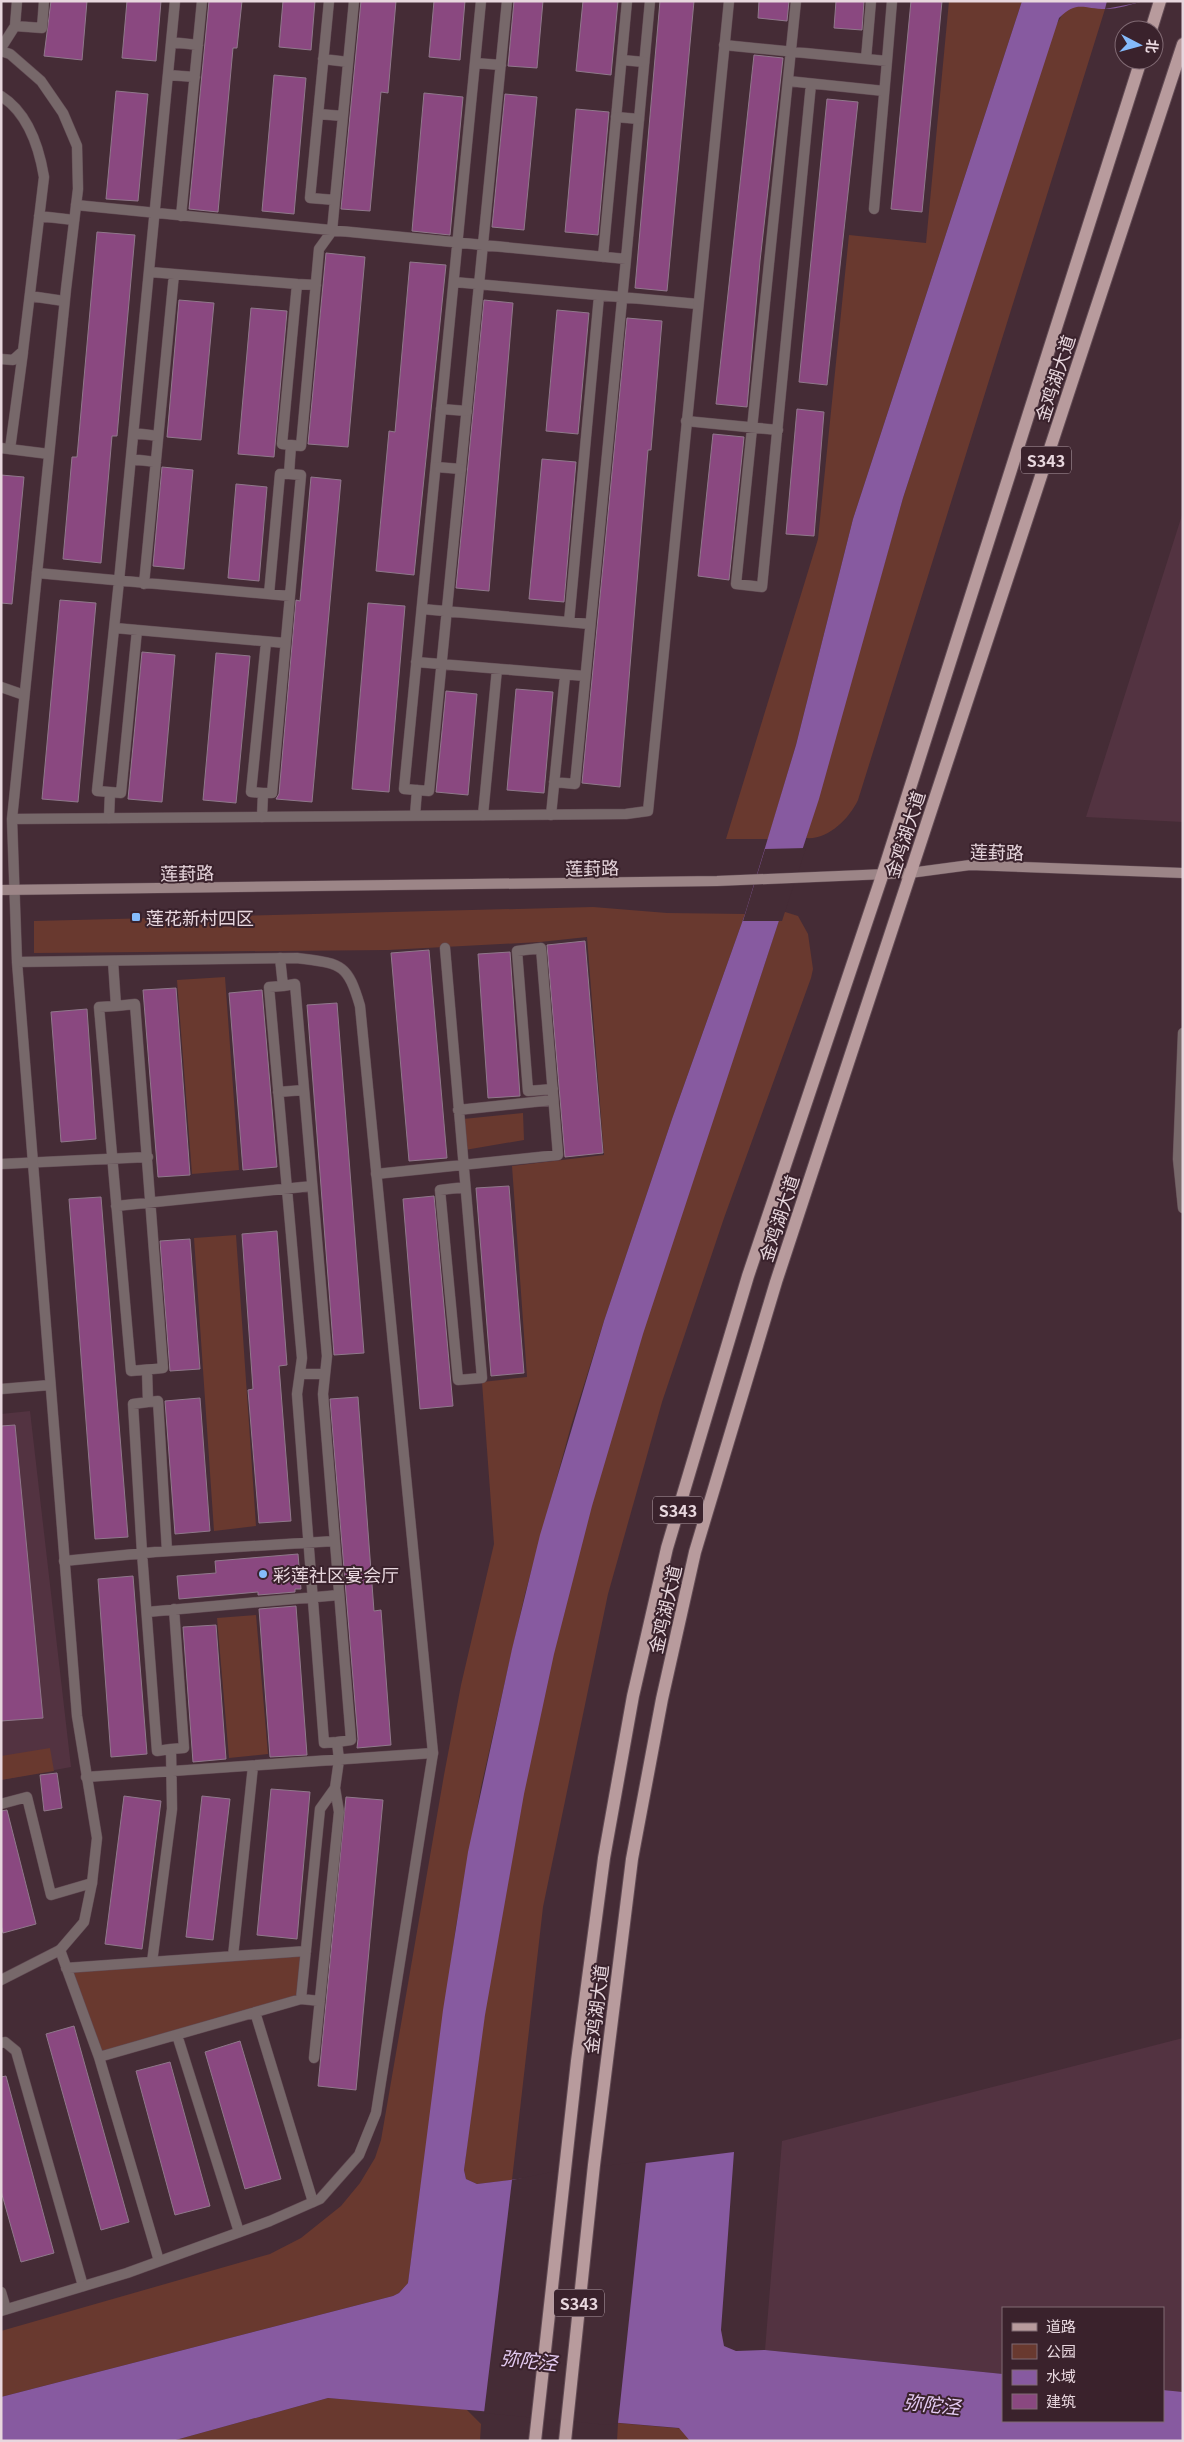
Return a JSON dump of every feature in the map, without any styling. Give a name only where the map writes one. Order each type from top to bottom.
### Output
[{"type":"main road","points":[[1153,20],[1160,1]]},
{"type":"main road","name":"金鸡湖大道","points":[[565,2441],[594,2165],[632,1858],[662,1698],[695,1552],[776,1282],[1182,46]]},
{"type":"main road","name":"金鸡湖大道","points":[[535,2441],[564,2169],[604,1858],[633,1696],[667,1548],[748,1276],[883,873],[1138,70]]},
{"type":"main road","name":"莲葑路","points":[[1,890],[717,881],[910,873],[970,865],[1183,873]]},
{"type":"street","points":[[1,1980],[60,1950],[84,1922],[92,1884],[97,1838],[76,1716],[17,962],[12,819],[64,301],[78,189],[77,146],[63,112],[41,81],[10,54],[1,49],[14,26],[17,1]]},
{"type":"street","points":[[14,26],[42,28],[44,1]]},
{"type":"street","points":[[136,630],[121,793],[97,791],[120,581],[175,1]]},
{"type":"street","points":[[181,216],[202,1]]},
{"type":"street","points":[[329,1],[310,198],[335,200]]},
{"type":"street","points":[[297,284],[282,444],[301,446],[319,249],[332,231],[354,1]]},
{"type":"street","points":[[481,1],[404,789],[429,791],[507,1]]},
{"type":"street","points":[[603,257],[627,1]]},
{"type":"street","points":[[554,782],[575,784],[650,1]]},
{"type":"street","points":[[12,819],[551,815],[648,812],[729,1]]},
{"type":"street","points":[[796,1],[736,584],[762,587],[811,84]]},
{"type":"street","points":[[866,59],[871,1]]},
{"type":"street","points":[[874,209],[892,1]]},
{"type":"street","points":[[171,42],[198,45]]},
{"type":"street","points":[[724,45],[887,61]]},
{"type":"street","points":[[323,59],[348,62]]},
{"type":"street","points":[[622,60],[644,62]]},
{"type":"street","points":[[475,63],[501,65]]},
{"type":"street","points":[[168,75],[195,77]]},
{"type":"street","points":[[788,82],[884,91]]},
{"type":"street","points":[[1,96],[12,104],[26,123],[40,155],[44,177],[23,351],[6,449],[49,454]]},
{"type":"street","points":[[318,114],[343,116]]},
{"type":"street","points":[[616,117],[639,119]]},
{"type":"street","points":[[76,205],[626,259]]},
{"type":"street","points":[[39,216],[74,220]]},
{"type":"street","points":[[150,272],[316,285]]},
{"type":"street","points":[[144,584],[174,274]]},
{"type":"street","points":[[454,282],[698,304]]},
{"type":"street","points":[[30,296],[64,301]]},
{"type":"street","points":[[569,622],[600,296]]},
{"type":"street","points":[[1,359],[14,360],[23,351]]},
{"type":"street","points":[[442,409],[467,411]]},
{"type":"street","points":[[686,422],[778,430]]},
{"type":"street","points":[[134,433],[158,436]]},
{"type":"street","points":[[289,474],[291,445]]},
{"type":"street","points":[[131,459],[156,462]]},
{"type":"street","points":[[436,467],[461,469]]},
{"type":"street","points":[[266,642],[251,792],[272,793],[301,475],[280,474],[269,594]]},
{"type":"street","points":[[37,573],[290,596]]},
{"type":"street","points":[[422,609],[590,624]]},
{"type":"street","points":[[114,628],[285,643]]},
{"type":"street","points":[[416,662],[565,676],[585,676]]},
{"type":"street","points":[[483,815],[497,669]]},
{"type":"street","points":[[551,815],[565,676]]},
{"type":"street","points":[[1,687],[24,695]]},
{"type":"street","points":[[415,815],[417,790]]},
{"type":"street","points":[[109,818],[110,792]]},
{"type":"street","points":[[262,817],[263,792]]},
{"type":"street","points":[[444,948],[482,1378],[458,1380],[440,1190],[465,1187]]},
{"type":"street","points":[[376,1174],[558,1154],[541,948],[516,951],[528,1092],[553,1095]]},
{"type":"street","points":[[1,2292],[4,2310],[159,2261],[238,2232],[320,2199],[359,2155],[376,2113],[433,1754],[360,1006],[352,980],[343,968],[326,962],[280,958],[17,962]]},
{"type":"street","points":[[280,958],[283,986]]},
{"type":"street","points":[[113,960],[116,1006]]},
{"type":"street","points":[[295,984],[327,1356],[323,1394],[351,1740],[324,1743],[297,1394],[302,1358],[269,987],[283,986],[295,984]]},
{"type":"street","points":[[135,1004],[148,1156],[162,1368],[147,1370],[131,1371],[99,1007],[116,1006],[135,1004]]},
{"type":"street","points":[[1183,1032],[1178,1159],[1183,1208]]},
{"type":"street","points":[[278,1092],[304,1090]]},
{"type":"street","points":[[458,1110],[553,1095]]},
{"type":"street","points":[[1,1164],[33,1164],[148,1156]]},
{"type":"street","points":[[116,1206],[312,1186]]},
{"type":"street","points":[[147,1370],[148,1402]]},
{"type":"street","points":[[300,1374],[325,1374]]},
{"type":"street","points":[[1,1389],[50,1385]]},
{"type":"street","points":[[167,1552],[158,1400],[134,1404],[142,1553],[157,1751],[184,1748],[174,1609]]},
{"type":"street","points":[[64,1561],[142,1553],[335,1541]]},
{"type":"street","points":[[147,1612],[339,1595]]},
{"type":"street","points":[[314,2058],[339,1812],[335,1788],[339,1760],[337,1742]]},
{"type":"street","points":[[152,1962],[172,1809],[171,1749]]},
{"type":"street","points":[[86,1777],[433,1754]]},
{"type":"street","points":[[233,1956],[254,1766]]},
{"type":"street","points":[[300,1999],[320,1809],[335,1788]]},
{"type":"street","points":[[1,1804],[27,1797],[51,1895],[92,1884]]},
{"type":"street","points":[[60,1950],[99,2057],[159,2261]]},
{"type":"street","points":[[66,1968],[306,1950]]},
{"type":"street","points":[[99,2057],[300,1999],[320,2001]]},
{"type":"street","points":[[255,2012],[313,2202]]},
{"type":"street","points":[[177,2035],[238,2232]]},
{"type":"street","points":[[1,2043],[5,2042],[16,2051],[83,2286]]},
{"type":"shaded area","points":[[1183,512],[1183,822],[1086,817]]},
{"type":"shaded area","points":[[30,1411],[71,1767],[1,1780],[1,1414]]},
{"type":"shaded area","points":[[1183,2038],[1183,2392],[1164,2390],[1164,2307],[1002,2307],[1002,2374],[765,2350],[782,2141]]},
{"type":"green space","points":[[949,1],[1022,1],[853,519],[796,745],[768,839],[726,839],[818,539],[849,235],[926,243]]},
{"type":"green space","points":[[1075,3],[1105,9],[858,800],[837,827],[822,836],[806,838],[903,498],[1055,27],[1066,8]]},
{"type":"green space","points":[[593,907],[667,913],[745,914],[672,1119],[604,1321],[571,1426],[525,1594],[481,1787],[456,1926],[408,2283],[399,2293],[393,2296],[1,2397],[1,2331],[270,2254],[301,2238],[341,2206],[360,2183],[375,2158],[381,2140],[461,1685],[494,1544],[482,1382],[527,1377],[512,1166],[604,1155],[587,937],[540,942],[388,950],[34,953],[34,921]]},
{"type":"green space","points":[[782,911],[798,916],[808,934],[813,969],[811,978],[724,1218],[662,1402],[608,1594],[543,1907],[512,2180],[477,2184],[466,2179],[464,2170],[487,2001],[515,1833],[550,1667],[592,1502],[636,1353]]},
{"type":"green space","points":[[225,977],[239,1170],[192,1174],[177,980]]},
{"type":"green space","points":[[523,1113],[524,1140],[465,1150],[463,1119]]},
{"type":"green space","points":[[236,1235],[256,1526],[214,1531],[194,1238]]},
{"type":"green space","points":[[256,1615],[268,1754],[229,1758],[217,1618]]},
{"type":"green space","points":[[50,1748],[54,1771],[1,1780],[1,1756]]},
{"type":"green space","points":[[304,1952],[300,1999],[100,2055],[68,1969]]},
{"type":"green space","points":[[328,2398],[466,2409],[481,2424],[480,2441],[172,2441]]},
{"type":"green space","points":[[618,2423],[824,2441],[617,2441]]},
{"type":"water","name":"弥陀泾","points":[[1022,1],[1144,1],[1111,9],[1076,7],[1065,12],[1059,18],[903,498],[819,799],[643,1334],[592,1506],[554,1654],[524,1794],[485,2015],[464,2170],[466,2179],[477,2184],[734,2152],[721,2330],[724,2346],[736,2351],[765,2350],[1002,2374],[1002,2422],[1164,2422],[1164,2390],[1183,2392],[1183,2441],[690,2441],[679,2428],[328,2398],[172,2441],[1,2441],[1,2397],[393,2296],[399,2293],[408,2283],[443,2010],[468,1852],[512,1649],[540,1535],[604,1321],[672,1119],[745,914],[796,745],[853,519]]},
{"type":"pier","points":[[1107,1],[1147,1],[1105,9]]},
{"type":"pier","points":[[806,848],[782,921],[743,921],[765,849]]},
{"type":"pier","points":[[646,2161],[618,2423],[609,2425],[484,2413],[512,2180],[552,2172]]},
{"type":"building","points":[[51,1],[87,1],[82,60],[44,56]]},
{"type":"building","points":[[127,1],[161,1],[156,61],[122,58]]},
{"type":"building","points":[[209,1],[242,1],[237,48],[233,48],[218,212],[189,209]]},
{"type":"building","points":[[283,1],[315,1],[311,50],[279,47]]},
{"type":"building","points":[[361,1],[396,1],[388,93],[381,92],[370,211],[341,209]]},
{"type":"building","points":[[434,1],[465,1],[460,60],[429,57]]},
{"type":"building","points":[[514,1],[543,1],[537,68],[508,66]]},
{"type":"building","points":[[583,1],[618,1],[611,75],[576,71]]},
{"type":"building","points":[[660,1],[694,1],[667,291],[635,288]]},
{"type":"building","points":[[759,1],[789,1],[787,21],[758,18]]},
{"type":"building","points":[[836,1],[864,1],[862,30],[834,28]]},
{"type":"building","points":[[911,1],[942,1],[922,212],[891,209]]},
{"type":"building","points":[[754,55],[783,58],[760,261],[747,407],[716,404]]},
{"type":"building","points":[[274,75],[306,78],[294,214],[262,211]]},
{"type":"building","points":[[116,91],[148,94],[138,201],[106,199]]},
{"type":"building","points":[[424,93],[463,97],[450,235],[412,231]]},
{"type":"building","points":[[505,94],[537,97],[524,230],[492,227]]},
{"type":"building","points":[[827,99],[858,102],[827,385],[799,382]]},
{"type":"building","points":[[576,109],[609,112],[598,235],[565,232]]},
{"type":"building","points":[[97,232],[135,235],[117,436],[112,436],[101,563],[63,559],[72,457],[77,457]]},
{"type":"building","points":[[326,253],[365,257],[348,447],[308,444]]},
{"type":"building","points":[[410,262],[446,265],[414,575],[376,571],[389,431],[395,432]]},
{"type":"building","points":[[179,300],[214,303],[201,440],[167,437]]},
{"type":"building","points":[[484,300],[513,303],[489,591],[456,588]]},
{"type":"building","points":[[251,308],[287,311],[274,457],[238,454]]},
{"type":"building","points":[[557,310],[589,313],[578,434],[546,431]]},
{"type":"building","points":[[627,318],[662,321],[651,450],[648,450],[620,787],[582,783]]},
{"type":"building","points":[[797,409],[824,412],[814,536],[786,534]]},
{"type":"building","points":[[713,434],[744,437],[729,580],[698,576]]},
{"type":"building","points":[[542,459],[576,462],[564,602],[529,599]]},
{"type":"building","points":[[162,467],[193,470],[184,569],[153,566]]},
{"type":"building","points":[[1,475],[24,477],[12,604],[1,603]]},
{"type":"building","points":[[311,477],[341,480],[312,802],[276,799],[279,794],[296,600],[300,601]]},
{"type":"building","points":[[236,484],[267,487],[259,581],[228,578]]},
{"type":"building","points":[[60,600],[96,603],[78,802],[42,799]]},
{"type":"building","points":[[368,603],[405,606],[389,792],[352,789]]},
{"type":"building","points":[[142,652],[175,655],[162,802],[128,799]]},
{"type":"building","points":[[216,653],[250,656],[236,803],[203,800]]},
{"type":"building","points":[[516,689],[553,692],[544,793],[507,790]]},
{"type":"building","points":[[446,691],[477,694],[468,795],[436,792]]},
{"type":"building","points":[[585,941],[603,1153],[565,1157],[547,945]]},
{"type":"building","points":[[429,950],[447,1158],[409,1161],[391,953]]},
{"type":"building","points":[[510,952],[520,1096],[488,1098],[478,954]]},
{"type":"building","points":[[176,988],[190,1175],[158,1177],[143,990]]},
{"type":"building","points":[[262,990],[277,1167],[243,1170],[229,993]]},
{"type":"building","points":[[337,1003],[364,1353],[334,1355],[307,1005]]},
{"type":"building","points":[[87,1009],[96,1139],[61,1142],[51,1012]]},
{"type":"building","points":[[509,1186],[524,1373],[491,1376],[476,1188]]},
{"type":"building","points":[[434,1196],[453,1406],[420,1409],[403,1199]]},
{"type":"building","points":[[101,1197],[128,1537],[95,1539],[69,1199]]},
{"type":"building","points":[[277,1231],[287,1365],[279,1366],[291,1521],[259,1523],[248,1390],[253,1389],[242,1234]]},
{"type":"building","points":[[190,1239],[200,1369],[170,1371],[160,1241]]},
{"type":"building","points":[[358,1397],[374,1611],[381,1610],[391,1745],[357,1748],[358,1739],[330,1399]]},
{"type":"building","points":[[200,1398],[210,1531],[175,1534],[165,1401]]},
{"type":"building","points":[[15,1425],[43,1718],[1,1721],[1,1426]]},
{"type":"building","points":[[298,1554],[301,1589],[295,1589],[295,1592],[258,1595],[258,1592],[179,1599],[177,1576],[216,1573],[215,1561]]},
{"type":"building","points":[[133,1576],[147,1754],[111,1757],[98,1579]]},
{"type":"building","points":[[296,1606],[307,1755],[270,1757],[259,1609]]},
{"type":"building","points":[[216,1625],[226,1759],[193,1762],[183,1627]]},
{"type":"building","points":[[57,1773],[62,1808],[44,1811],[40,1775]]},
{"type":"building","points":[[271,1789],[310,1792],[297,1939],[257,1935]]},
{"type":"building","points":[[124,1796],[161,1801],[142,1949],[105,1944]]},
{"type":"building","points":[[202,1796],[230,1799],[213,1940],[186,1937]]},
{"type":"building","points":[[346,1797],[383,1800],[356,2090],[318,2086]]},
{"type":"building","points":[[7,1810],[36,1924],[3,1933],[1,1925],[1,1811]]},
{"type":"building","points":[[74,2026],[129,2222],[101,2230],[46,2034]]},
{"type":"building","points":[[240,2041],[281,2179],[245,2189],[205,2052]]},
{"type":"building","points":[[170,2062],[210,2206],[175,2215],[136,2071]]},
{"type":"building","points":[[6,2076],[54,2253],[21,2262],[1,2191],[1,2077]]},
{"type":"place","name":"莲花新村四区","points":[[136,917]]},
{"type":"place","name":"彩莲社区宴会厅","points":[[263,1574]]}]
